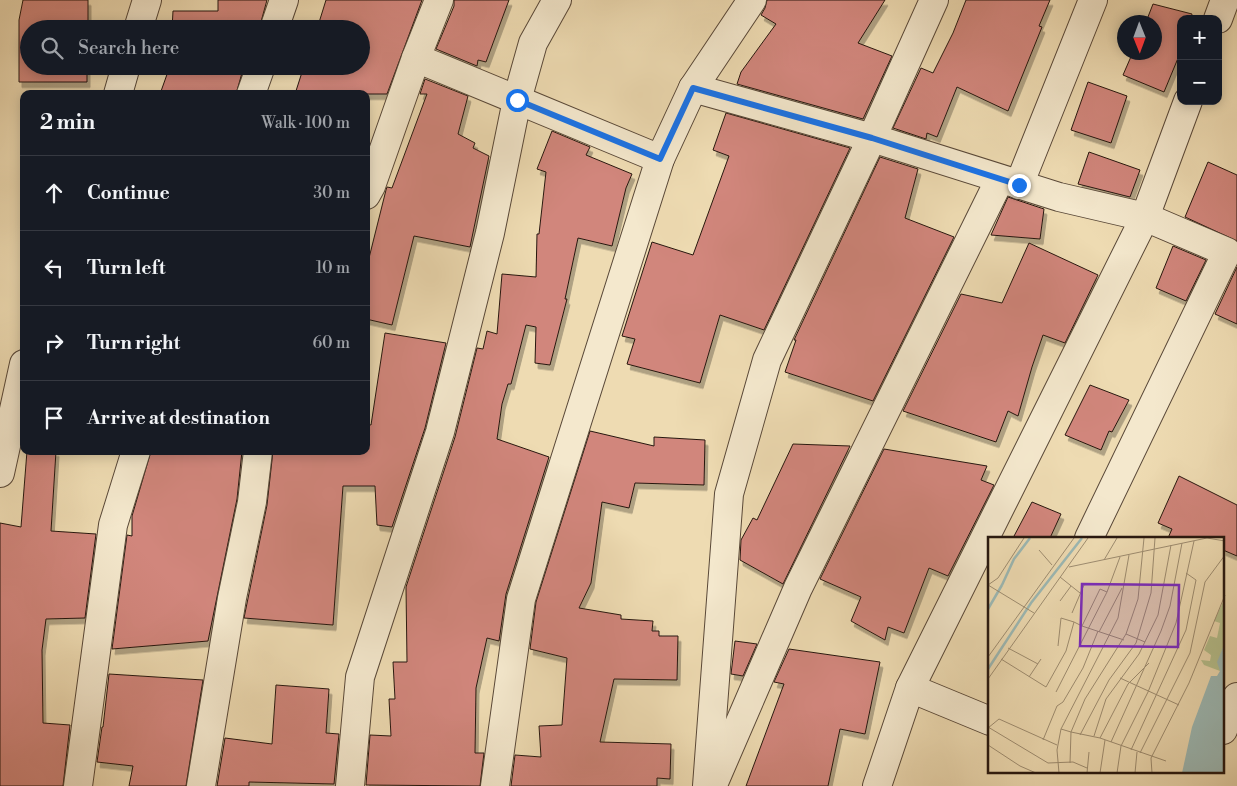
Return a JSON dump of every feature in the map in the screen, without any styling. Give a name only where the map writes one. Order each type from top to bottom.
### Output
[{"type":"street","points":[[141,20],[147,0]]},
{"type":"street","points":[[277,20],[284,0]]},
{"type":"street","points":[[370,188],[416,58],[439,0]]},
{"type":"street","points":[[350,786],[360,677],[440,432],[490,232],[517,100],[533,43],[557,0]]},
{"type":"street","points":[[495,786],[520,599],[660,159],[693,88],[752,0]]},
{"type":"street","points":[[707,786],[729,494],[767,360],[872,138],[934,0]]},
{"type":"street","points":[[712,786],[798,588],[1010,182],[1093,0]]},
{"type":"street","points":[[1219,15],[1225,0]]},
{"type":"street","points":[[416,58],[660,159]]},
{"type":"street","points":[[119,90],[123,75]]},
{"type":"street","points":[[253,90],[258,75]]},
{"type":"street","points":[[693,88],[872,138],[1059,197],[1145,217],[1232,254],[1090,537]]},
{"type":"street","points":[[877,786],[910,688],[1145,217],[1187,105]]},
{"type":"street","points":[[0,473],[20,382]]},
{"type":"street","points":[[78,786],[113,525],[135,455]]},
{"type":"street","points":[[201,786],[232,598],[252,502],[258,455]]},
{"type":"street","points":[[910,688],[988,720]]},
{"type":"street","points":[[1224,728],[1237,697]]},
{"type":"building","points":[[23,0],[88,0],[88,20],[20,20],[20,75],[87,75],[87,82],[19,82],[19,20]]},
{"type":"building","points":[[218,0],[267,0],[261,20],[172,20],[173,11],[218,11]]},
{"type":"building","points":[[326,0],[422,0],[387,94],[370,94],[370,90],[296,90],[301,75],[370,75],[370,20],[320,20]]},
{"type":"building","points":[[454,0],[509,0],[486,62],[478,60],[477,66],[436,49],[454,6]]},
{"type":"building","points":[[767,0],[885,0],[858,43],[892,56],[863,119],[737,84],[741,72],[776,24],[761,15]]},
{"type":"building","points":[[966,0],[1050,0],[1039,26],[1042,27],[1008,111],[957,87],[937,137],[927,133],[926,139],[893,128],[921,68],[933,73],[953,33]]},
{"type":"building","points":[[1153,4],[1192,14],[1177,15],[1177,61],[1164,92],[1123,75],[1130,60],[1162,60],[1162,15],[1149,15]]},
{"type":"building","points":[[167,75],[241,75],[237,90],[161,90]]},
{"type":"building","points":[[425,79],[468,96],[458,134],[475,143],[473,148],[489,156],[470,247],[414,236],[392,325],[370,320],[370,254],[387,187],[392,188],[427,94],[420,94]]},
{"type":"building","points":[[1088,82],[1127,96],[1111,143],[1071,130]]},
{"type":"building","points":[[726,113],[850,148],[764,330],[720,315],[700,383],[627,364],[635,339],[622,336],[652,242],[693,255],[729,156],[713,150]]},
{"type":"building","points":[[552,131],[590,147],[586,155],[632,174],[626,188],[612,246],[578,238],[565,299],[567,299],[550,365],[535,363],[536,327],[526,325],[511,384],[508,384],[502,404],[497,439],[549,457],[506,594],[499,641],[487,638],[476,688],[475,753],[484,753],[480,786],[366,785],[370,735],[391,736],[389,699],[395,699],[393,662],[407,662],[406,587],[455,437],[477,348],[483,349],[487,331],[497,334],[502,274],[536,277],[537,234],[539,234],[546,172],[537,169]]},
{"type":"building","points":[[1089,152],[1140,170],[1130,197],[1078,184]]},
{"type":"building","points":[[880,157],[918,169],[905,218],[954,237],[873,401],[785,372],[796,340],[794,340]]},
{"type":"building","points":[[1208,162],[1237,175],[1237,241],[1185,217]]},
{"type":"building","points":[[1008,197],[1044,209],[1040,239],[991,235]]},
{"type":"building","points":[[1029,243],[1098,275],[1065,343],[1043,335],[1018,416],[1008,411],[996,442],[903,411],[961,294],[1002,303]]},
{"type":"building","points":[[1173,246],[1206,260],[1186,301],[1156,288]]},
{"type":"building","points":[[1237,267],[1237,324],[1215,314]]},
{"type":"building","points":[[385,333],[446,343],[425,428],[392,527],[377,525],[375,486],[343,486],[333,625],[244,618],[267,505],[273,455],[370,455],[371,425]]},
{"type":"building","points":[[1090,385],[1129,400],[1112,432],[1109,431],[1101,450],[1065,435]]},
{"type":"building","points":[[590,431],[654,446],[654,437],[705,440],[704,485],[635,483],[629,508],[602,502],[591,583],[579,608],[621,615],[621,619],[653,621],[652,631],[659,631],[659,636],[678,636],[677,680],[614,679],[600,742],[671,744],[670,779],[657,778],[657,786],[511,786],[515,755],[541,757],[539,726],[562,725],[567,658],[530,649],[536,602]]},
{"type":"building","points":[[793,444],[850,446],[783,584],[740,560],[741,540],[753,518],[757,520]]},
{"type":"building","points":[[884,449],[987,466],[981,480],[994,485],[948,576],[929,568],[904,633],[888,627],[885,640],[851,621],[861,597],[820,579]]},
{"type":"building","points":[[27,455],[56,455],[51,531],[96,534],[85,618],[46,619],[42,650],[43,723],[70,725],[63,786],[0,786],[0,523],[21,527]]},
{"type":"building","points":[[150,455],[242,455],[237,499],[208,641],[112,649],[127,535],[132,536],[132,516]]},
{"type":"building","points":[[1179,476],[1237,505],[1237,556],[1224,550],[1224,537],[1168,537],[1172,529],[1158,523]]},
{"type":"building","points":[[1032,502],[1061,514],[1050,537],[1014,537]]},
{"type":"building","points":[[735,641],[757,644],[743,676],[731,674]]},
{"type":"building","points":[[789,649],[880,662],[865,734],[840,729],[828,786],[746,786],[784,684],[774,682]]},
{"type":"building","points":[[109,674],[203,680],[186,786],[129,786],[133,766],[97,762]]},
{"type":"building","points":[[276,685],[329,689],[326,733],[339,734],[334,784],[249,782],[249,786],[217,786],[225,738],[272,744]]},
{"type":"route","points":[[517,100],[660,159],[693,88],[872,138],[1019,185]]}]
